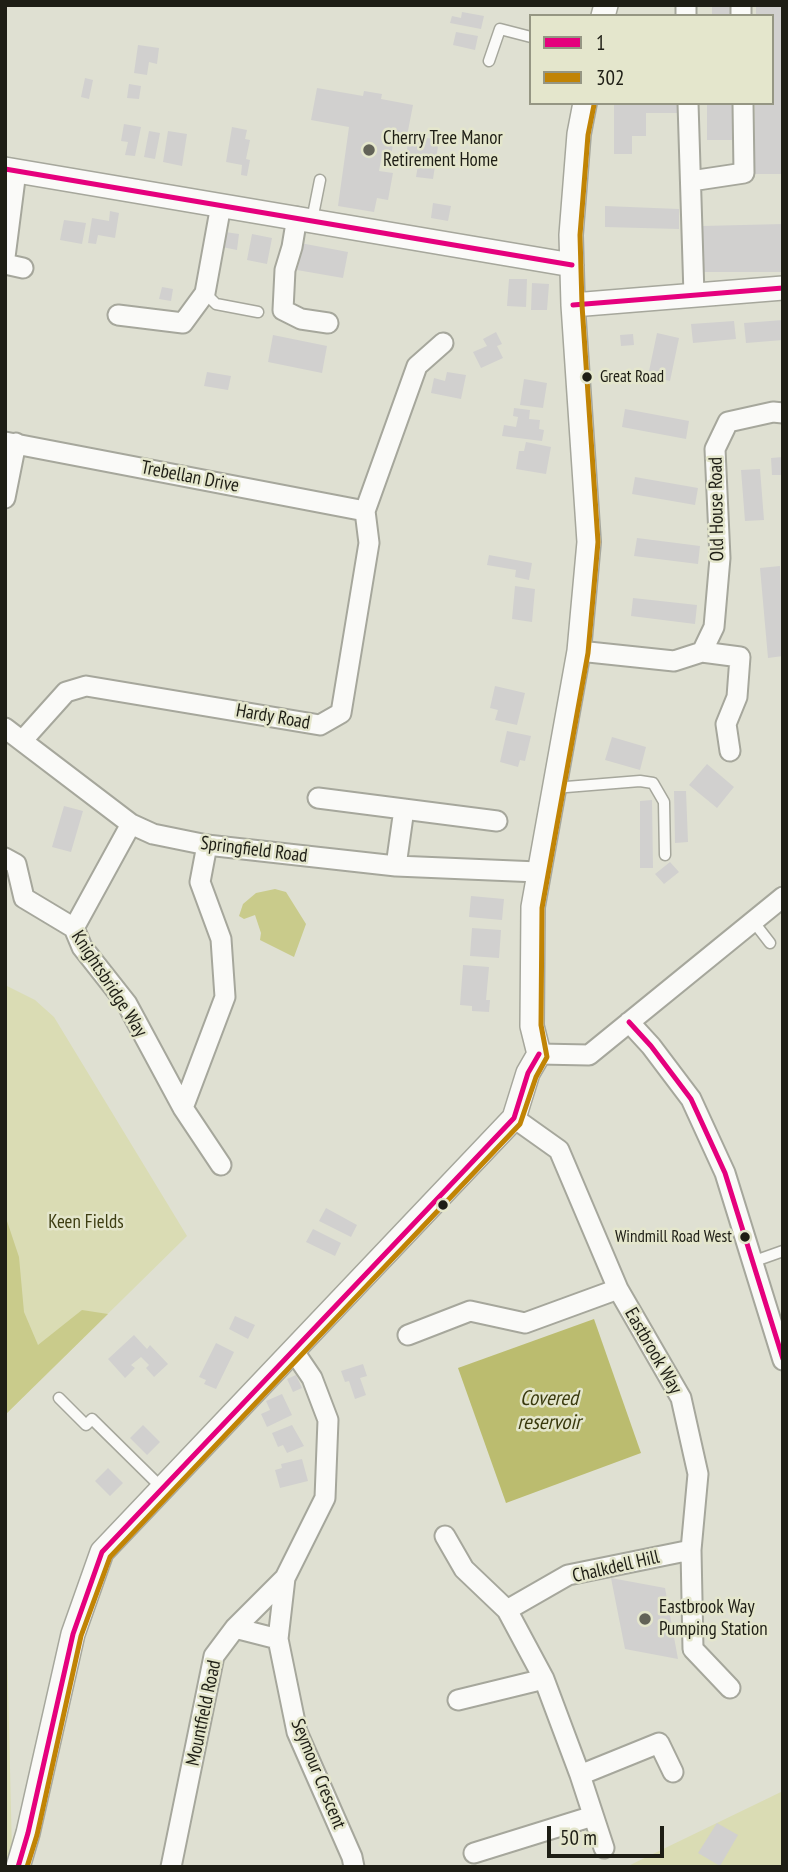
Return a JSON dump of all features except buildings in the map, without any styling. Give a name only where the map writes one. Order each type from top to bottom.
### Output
[{"type":"street","points":[[18,1867],[73,1634],[102,1552],[514,1118],[528,1073],[540,1054],[532,1026],[533,907],[579,651],[589,542],[572,265],[572,223],[579,134],[585,105]]},
{"type":"street","points":[[688,105],[694,295]]},
{"type":"street","points":[[691,181],[744,173],[743,105]]},
{"type":"street","points":[[5,257],[11,170],[572,265]]},
{"type":"street","points":[[118,315],[183,323],[205,293],[221,205]]},
{"type":"street","points":[[304,219],[285,270],[284,310],[301,319],[328,323]]},
{"type":"street","points":[[573,305],[783,288]]},
{"type":"street","points":[[365,511],[416,366],[443,344]]},
{"type":"street","name":"Old House Road","points":[[702,652],[714,627],[720,558],[715,449],[728,422],[773,412],[783,413]]},
{"type":"street","name":"Trebellan Drive","points":[[5,498],[11,443],[365,511]]},
{"type":"street","name":"Hardy Road","points":[[22,741],[66,692],[86,686],[320,725],[341,713],[369,543],[365,511]]},
{"type":"street","points":[[579,651],[674,661],[702,652],[740,657],[737,697],[726,724],[730,751]]},
{"type":"street","name":"Springfield Road","points":[[5,728],[82,789],[131,824],[153,834],[207,845],[396,866],[538,872]]},
{"type":"street","points":[[318,798],[497,821]]},
{"type":"street","points":[[396,866],[404,809]]},
{"type":"street","points":[[74,928],[131,824]]},
{"type":"street","points":[[183,1108],[225,998],[222,939],[200,882],[207,845]]},
{"type":"street","name":"Knightsbridge Way","points":[[5,858],[16,864],[24,898],[74,928],[82,947],[127,1004],[183,1108],[221,1165]]},
{"type":"street","points":[[540,1054],[589,1055],[783,897]]},
{"type":"street","points":[[629,1022],[691,1099],[725,1173],[783,1360]]},
{"type":"street","name":"Eastbrook Way","points":[[514,1118],[559,1150],[618,1289],[681,1398],[698,1474],[691,1550],[694,1649],[730,1688]]},
{"type":"street","points":[[408,1335],[470,1311],[525,1323],[618,1289]]},
{"type":"street","name":"Mountfield Road","points":[[171,1867],[214,1656],[235,1628],[285,1578],[325,1498],[328,1420],[312,1378],[293,1350]]},
{"type":"street","points":[[445,1536],[464,1569],[507,1610],[544,1679],[604,1849]]},
{"type":"street","name":"Chalkdell Hill","points":[[507,1610],[568,1575],[691,1550]]},
{"type":"street","name":"Seymour Crescent","points":[[285,1578],[278,1639],[297,1732],[354,1867]]},
{"type":"street","points":[[235,1628],[278,1639]]},
{"type":"street","points":[[458,1700],[544,1679]]},
{"type":"street","points":[[580,1775],[659,1743],[674,1772]]},
{"type":"street","points":[[474,1853],[593,1816]]},
{"type":"lane","points":[[489,61],[500,29],[529,36]]},
{"type":"lane","points":[[304,219],[320,180]]},
{"type":"lane","points":[[205,293],[216,304],[258,312]]},
{"type":"lane","points":[[554,788],[640,780],[653,783],[664,802],[665,855]]},
{"type":"lane","points":[[753,920],[770,943]]},
{"type":"lane","points":[[752,1262],[783,1251]]},
{"type":"lane","points":[[59,1398],[86,1425],[92,1419],[162,1488]]},
{"type":"green space","points":[[275,889],[286,892],[306,924],[294,957],[260,940],[261,933],[255,915],[244,919],[239,916],[243,904],[256,893]]},
{"type":"green space","name":"Keen Fields","points":[[5,985],[35,1000],[54,1017],[187,1236],[5,1415]]},
{"type":"green space","points":[[5,1215],[19,1257],[24,1312],[38,1345],[82,1310],[108,1314],[5,1415]]},
{"type":"green space","points":[[5,1556],[12,1853],[6,1867],[5,1867]]},
{"type":"green space","points":[[783,1791],[783,1867],[626,1867]]},
{"type":"water","name":"Covered reservoir","points":[[594,1319],[641,1453],[506,1503],[458,1368]]},
{"type":"transit line","name":"302","points":[[27,1867],[37,1835],[81,1636],[110,1557],[520,1124],[536,1077],[547,1057],[541,1025],[542,908],[588,653],[598,542],[582,305],[580,235],[588,135],[594,105]]},
{"type":"transit line","name":"1","points":[[5,169],[572,265]]},
{"type":"transit line","name":"1","points":[[573,305],[783,288]]},
{"type":"transit line","name":"1","points":[[629,1022],[691,1099],[725,1173],[783,1359]]},
{"type":"transit line","name":"1","points":[[18,1867],[73,1634],[102,1552],[514,1118],[528,1073],[539,1054]]},
{"type":"place","name":"Cherry Tree Manor Retirement Home","points":[[369,150]]},
{"type":"place","name":"Great Road","points":[[587,377]]},
{"type":"place","name":"Windmill Road West","points":[[745,1237]]},
{"type":"place","name":"Eastbrook Way Pumping Station","points":[[645,1619]]}]
